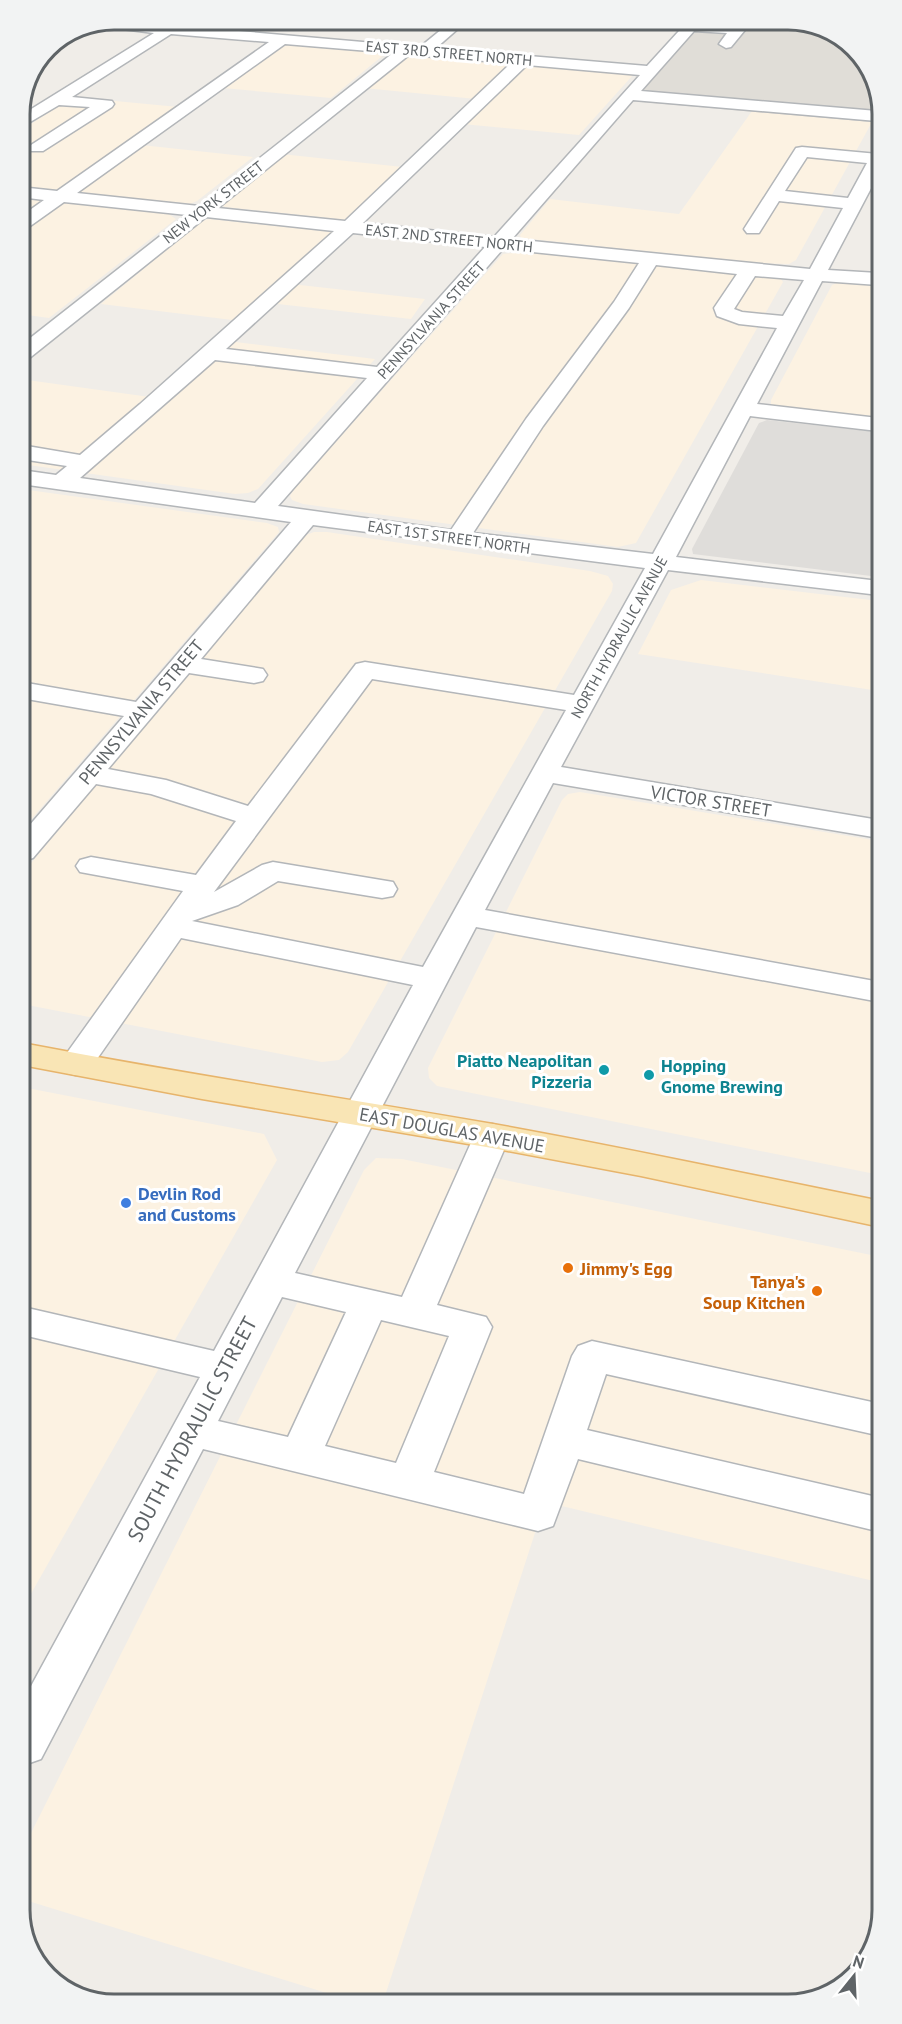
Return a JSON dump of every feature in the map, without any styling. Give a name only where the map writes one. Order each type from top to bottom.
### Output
[{"type":"main road","name":"EAST DOUGLAS AVENUE","points":[[30,1055],[202,1088],[492,1136],[641,1164],[872,1213]]},
{"type":"street","points":[[30,117],[158,30]]},
{"type":"street","name":"EAST 3RD STREET NORTH","points":[[213,30],[283,39],[651,71]]},
{"type":"street","name":"NEW YORK STREET","points":[[30,348],[200,212],[415,50],[446,30]]},
{"type":"street","name":"PENNSYLVANIA STREET","points":[[261,511],[687,30]]},
{"type":"street","points":[[726,44],[738,30]]},
{"type":"street","points":[[30,218],[283,39]]},
{"type":"street","points":[[61,483],[211,353],[349,227],[523,60]]},
{"type":"street","points":[[629,95],[872,115]]},
{"type":"street","points":[[37,148],[106,104],[57,100]]},
{"type":"street","points":[[825,154],[841,132],[872,131]]},
{"type":"street","points":[[753,229],[802,152],[872,158]]},
{"type":"street","name":"NORTH HYDRAULIC AVENUE","points":[[360,1114],[543,772],[660,563],[872,170]]},
{"type":"street","name":"EAST 2ND STREET NORTH","points":[[30,193],[651,259],[872,279]]},
{"type":"street","points":[[774,195],[854,204]]},
{"type":"street","points":[[458,538],[534,424],[622,304],[651,259]]},
{"type":"street","points":[[750,269],[724,308],[724,312],[739,318],[789,323]]},
{"type":"street","points":[[211,353],[383,374]]},
{"type":"street","points":[[744,409],[872,424]]},
{"type":"street","points":[[30,453],[85,462]]},
{"type":"street","name":"EAST 1ST STREET NORTH","points":[[30,478],[458,538],[872,587]]},
{"type":"street","name":"PENNSYLVANIA STREET","points":[[30,843],[308,517]]},
{"type":"street","points":[[182,664],[254,675]]},
{"type":"street","points":[[76,1064],[203,885],[364,670],[582,704]]},
{"type":"street","points":[[30,692],[143,711]]},
{"type":"street","name":"VICTOR STREET","points":[[543,772],[872,828]]},
{"type":"street","points":[[89,774],[156,786],[255,818]]},
{"type":"street","points":[[91,866],[203,885]]},
{"type":"street","points":[[177,921],[227,898],[273,871],[382,889]]},
{"type":"street","points":[[466,916],[872,991]]},
{"type":"street","points":[[177,921],[432,979]]},
{"type":"street","name":"SOUTH HYDRAULIC STREET","points":[[30,1733],[360,1114]]},
{"type":"street","points":[[414,1314],[492,1136]]},
{"type":"street","points":[[270,1281],[472,1327],[409,1482]]},
{"type":"street","points":[[300,1456],[369,1304]]},
{"type":"street","points":[[30,1323],[224,1368]]},
{"type":"street","points":[[191,1430],[538,1514],[592,1356],[872,1418]]},
{"type":"street","points":[[564,1440],[872,1513]]},
{"type":"shaded area","points":[[694,30],[793,30],[815,34],[830,41],[858,67],[868,87],[872,122],[630,101]]},
{"type":"shaded area","points":[[276,41],[386,53],[331,98],[212,87]]},
{"type":"shaded area","points":[[405,55],[633,73],[633,75],[579,135],[452,123],[476,99],[364,88]]},
{"type":"shaded area","points":[[73,97],[189,108],[141,145],[253,157],[190,204],[30,187],[30,125]]},
{"type":"shaded area","points":[[752,111],[872,122],[796,260],[789,264],[755,263],[521,238],[520,235],[550,199],[679,214]]},
{"type":"shaded area","points":[[281,154],[412,168],[356,221],[222,205]]},
{"type":"shaded area","points":[[30,199],[167,213],[176,219],[49,318],[30,315]]},
{"type":"shaded area","points":[[209,219],[343,233],[291,284],[425,299],[411,319],[269,303],[249,322],[101,304],[202,221]]},
{"type":"shaded area","points":[[523,252],[772,277],[781,279],[783,282],[636,543],[618,547],[303,504],[292,500],[290,496],[294,489],[503,254]]},
{"type":"shaded area","points":[[837,283],[872,286],[872,418],[771,405],[771,400],[832,285]]},
{"type":"shaded area","points":[[220,340],[375,359],[258,489],[248,493],[235,494],[30,465],[30,380],[157,398]]},
{"type":"shaded area","points":[[767,420],[872,431],[872,576],[693,554],[692,549],[759,423]]},
{"type":"shaded area","points":[[30,490],[267,523],[278,527],[279,532],[30,821]]},
{"type":"shaded area","points":[[314,532],[327,532],[590,571],[608,576],[613,584],[612,591],[348,1052],[339,1060],[322,1062],[30,1006],[30,864],[303,536]]},
{"type":"shaded area","points":[[701,580],[872,600],[872,690],[638,654],[671,590]]},
{"type":"shaded area","points":[[580,792],[872,840],[872,1173],[437,1086],[429,1078],[428,1068],[562,800],[568,794]]},
{"type":"shaded area","points":[[30,1089],[264,1134],[277,1160],[30,1595]]},
{"type":"shaded area","points":[[376,1158],[402,1159],[872,1255],[872,1581],[545,1502],[386,1994],[330,1994],[30,1902],[30,1835],[364,1170]]},
{"type":"place","name":"Piatto Neapolitan Pizzeria","points":[[604,1070]]},
{"type":"place","name":"Hopping Gnome Brewing","points":[[649,1075]]},
{"type":"place","name":"Devlin Rod and Customs","points":[[126,1203]]},
{"type":"place","name":"Jimmy's Egg","points":[[568,1268]]},
{"type":"place","name":"Tanya's Soup Kitchen","points":[[817,1291]]}]
